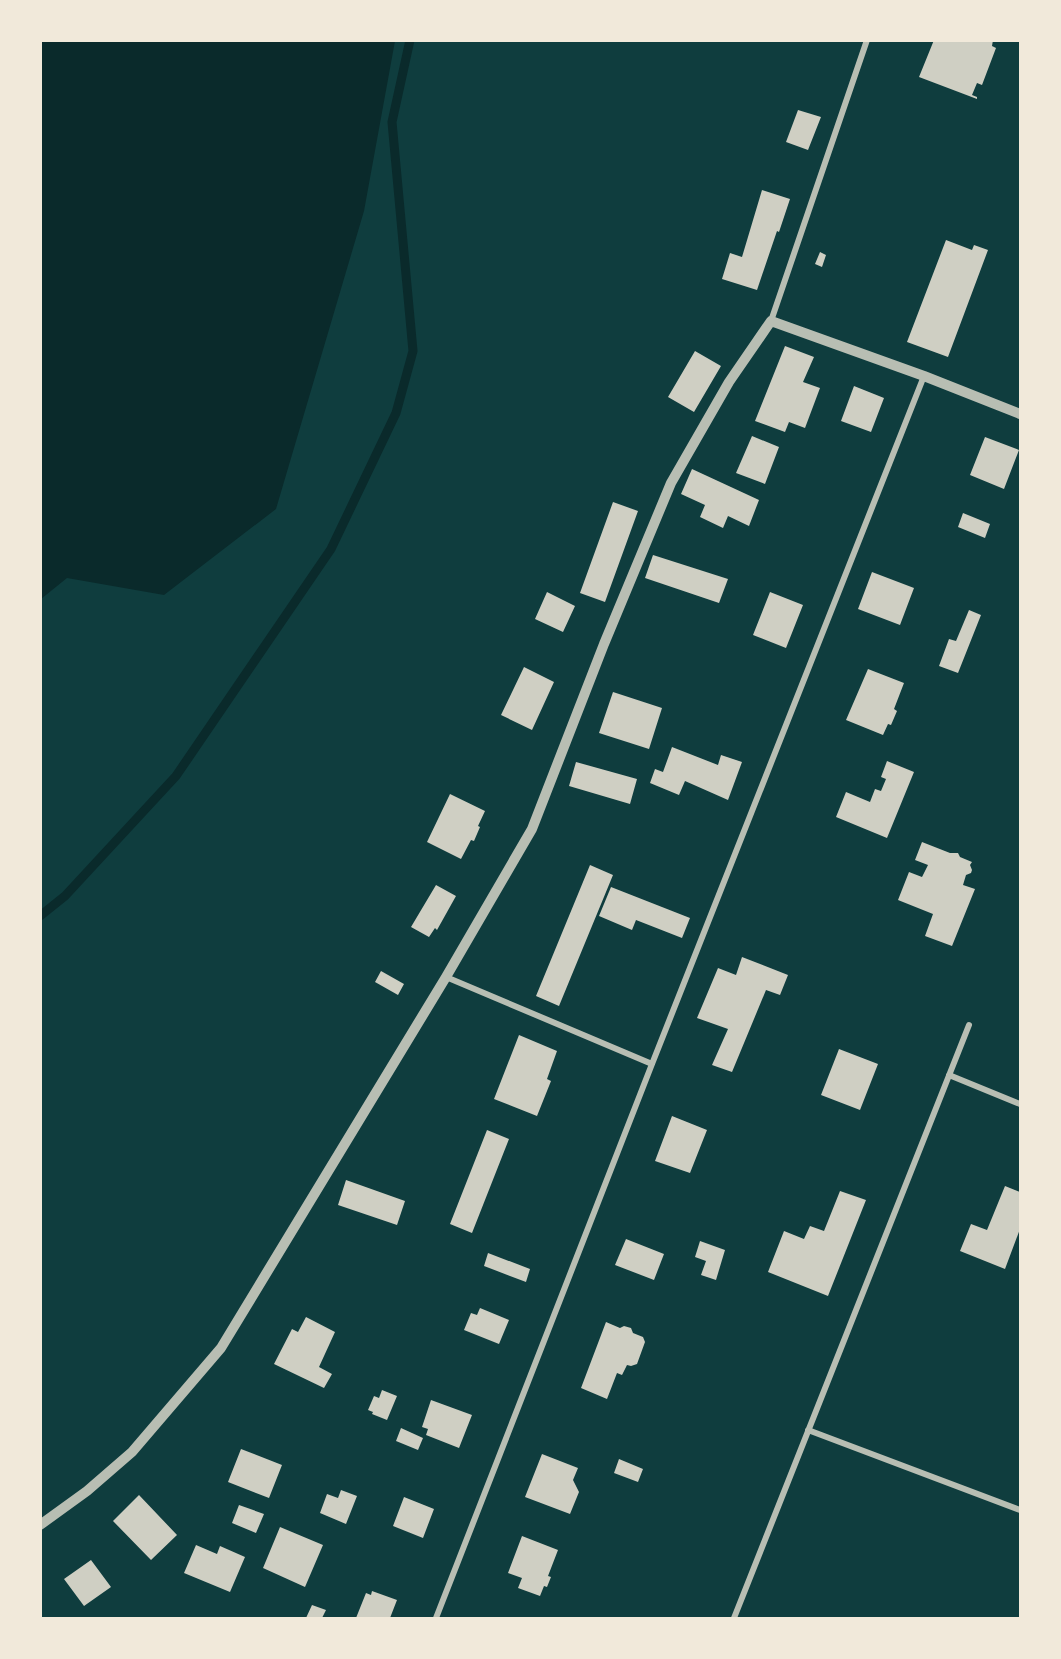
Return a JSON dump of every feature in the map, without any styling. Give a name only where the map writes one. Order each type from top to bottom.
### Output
[{"type":"street","points":[[40,1525],[87,1491],[132,1452],[220,1348],[446,977],[532,829],[671,483],[729,382],[771,321],[867,40]]},
{"type":"street","points":[[771,321],[924,376],[1020,414]]},
{"type":"street","points":[[436,1618],[924,376]]},
{"type":"street","points":[[446,977],[652,1064]]},
{"type":"street","points":[[734,1618],[969,1025]]},
{"type":"street","points":[[949,1075],[1020,1104]]},
{"type":"street","points":[[808,1430],[1020,1510]]},
{"type":"water","points":[[41,40],[395,41],[364,211],[276,509],[164,595],[67,578],[41,599]]},
{"type":"building","points":[[934,40],[993,40],[992,46],[996,48],[982,85],[977,83],[972,95],[977,99],[919,77]]},
{"type":"building","points":[[798,110],[821,117],[808,150],[786,142]]},
{"type":"building","points":[[762,190],[790,199],[757,290],[722,279],[730,253],[742,257]]},
{"type":"building","points":[[946,240],[972,250],[974,245],[988,250],[948,357],[907,342]]},
{"type":"building","points":[[820,252],[826,255],[822,267],[815,264]]},
{"type":"building","points":[[785,346],[814,357],[803,382],[820,388],[805,428],[789,422],[785,432],[755,421]]},
{"type":"building","points":[[695,351],[721,366],[694,412],[668,397]]},
{"type":"building","points":[[854,386],[884,398],[871,432],[841,421]]},
{"type":"building","points":[[752,436],[779,447],[765,484],[736,473]]},
{"type":"building","points":[[985,437],[1019,450],[1004,489],[970,475]]},
{"type":"building","points":[[692,469],[759,500],[749,526],[728,516],[723,528],[700,517],[705,505],[681,494]]},
{"type":"building","points":[[613,502],[638,511],[605,602],[580,593]]},
{"type":"building","points":[[963,513],[990,524],[985,538],[958,527]]},
{"type":"building","points":[[653,555],[728,579],[719,603],[645,578]]},
{"type":"building","points":[[872,572],[914,588],[900,625],[858,609]]},
{"type":"building","points":[[547,592],[575,606],[563,632],[535,619]]},
{"type":"building","points":[[770,592],[803,605],[786,648],[753,635]]},
{"type":"building","points":[[969,610],[981,615],[958,673],[939,666],[949,639],[956,641]]},
{"type":"building","points":[[524,667],[554,682],[532,730],[501,715]]},
{"type":"building","points":[[868,669],[904,683],[894,709],[897,711],[891,725],[888,724],[883,735],[846,720]]},
{"type":"building","points":[[613,692],[662,708],[649,749],[599,733]]},
{"type":"building","points":[[672,747],[718,765],[721,755],[742,762],[728,800],[685,781],[679,795],[650,783],[655,769],[663,772]]},
{"type":"building","points":[[887,761],[914,772],[887,838],[836,817],[846,792],[870,802],[875,789],[881,791],[886,779],[881,777]]},
{"type":"building","points":[[576,762],[637,779],[630,804],[569,786]]},
{"type":"building","points":[[450,794],[485,811],[474,841],[471,840],[461,859],[427,842]]},
{"type":"building","points":[[922,842],[950,853],[958,853],[960,857],[972,862],[971,873],[966,875],[963,885],[975,889],[952,946],[925,936],[933,914],[898,900],[909,872],[922,877],[928,865],[915,860]]},
{"type":"building","points":[[590,865],[613,875],[559,1006],[536,996]]},
{"type":"building","points":[[436,885],[456,896],[437,930],[435,928],[429,937],[411,927]]},
{"type":"building","points":[[611,887],[690,918],[682,938],[636,920],[632,930],[599,916]]},
{"type":"building","points":[[742,957],[788,975],[780,995],[766,990],[732,1072],[712,1065],[728,1029],[697,1018],[718,968],[736,975]]},
{"type":"building","points":[[381,971],[404,984],[398,995],[375,982]]},
{"type":"building","points":[[519,1035],[557,1051],[547,1079],[551,1081],[537,1116],[494,1099]]},
{"type":"building","points":[[839,1049],[878,1064],[860,1110],[821,1095]]},
{"type":"building","points":[[672,1116],[707,1130],[690,1173],[655,1161]]},
{"type":"building","points":[[487,1130],[509,1139],[472,1233],[450,1224]]},
{"type":"building","points":[[346,1180],[405,1201],[397,1225],[338,1205]]},
{"type":"building","points":[[1005,1186],[1020,1192],[1020,1229],[1005,1269],[960,1251],[971,1224],[987,1230]]},
{"type":"building","points":[[840,1191],[866,1200],[828,1296],[768,1272],[784,1231],[804,1239],[810,1226],[824,1231]]},
{"type":"building","points":[[626,1239],[664,1254],[654,1280],[615,1265]]},
{"type":"building","points":[[700,1241],[725,1250],[716,1280],[701,1275],[706,1261],[695,1257]]},
{"type":"building","points":[[488,1253],[530,1269],[526,1282],[484,1266]]},
{"type":"building","points":[[480,1308],[509,1320],[499,1344],[464,1330],[471,1313],[477,1315]]},
{"type":"building","points":[[306,1317],[335,1332],[319,1367],[332,1374],[324,1388],[274,1364],[292,1329],[298,1332]]},
{"type":"building","points":[[606,1322],[620,1328],[624,1326],[631,1328],[633,1333],[643,1337],[645,1342],[637,1364],[627,1365],[622,1375],[617,1373],[607,1399],[581,1388]]},
{"type":"building","points":[[382,1390],[397,1396],[387,1420],[368,1410],[374,1396],[379,1398]]},
{"type":"building","points":[[431,1400],[472,1415],[459,1448],[426,1435],[428,1429],[422,1427]]},
{"type":"building","points":[[401,1428],[423,1438],[418,1450],[396,1441]]},
{"type":"building","points":[[241,1449],[282,1465],[269,1498],[228,1482]]},
{"type":"building","points":[[542,1454],[578,1468],[573,1480],[579,1492],[570,1514],[525,1497]]},
{"type":"building","points":[[619,1459],[643,1469],[638,1482],[614,1473]]},
{"type":"building","points":[[341,1490],[357,1496],[346,1524],[320,1513],[327,1494],[338,1498]]},
{"type":"building","points":[[139,1495],[177,1535],[151,1560],[113,1521]]},
{"type":"building","points":[[404,1497],[434,1509],[423,1538],[393,1526]]},
{"type":"building","points":[[239,1505],[264,1514],[256,1533],[232,1523]]},
{"type":"building","points":[[280,1527],[323,1545],[305,1587],[263,1568]]},
{"type":"building","points":[[522,1536],[558,1550],[548,1576],[551,1577],[540,1596],[518,1588],[522,1578],[508,1573]]},
{"type":"building","points":[[196,1545],[217,1554],[220,1546],[245,1557],[230,1592],[184,1573]]},
{"type":"building","points":[[91,1560],[111,1587],[84,1606],[64,1579]]},
{"type":"building","points":[[372,1591],[397,1600],[390,1618],[356,1618],[366,1593],[371,1595]]},
{"type":"building","points":[[312,1605],[326,1610],[322,1618],[306,1618]]},
{"type":"waterway","points":[[40,916],[65,896],[176,776],[331,549],[396,413],[413,351],[392,122],[410,40]]}]
